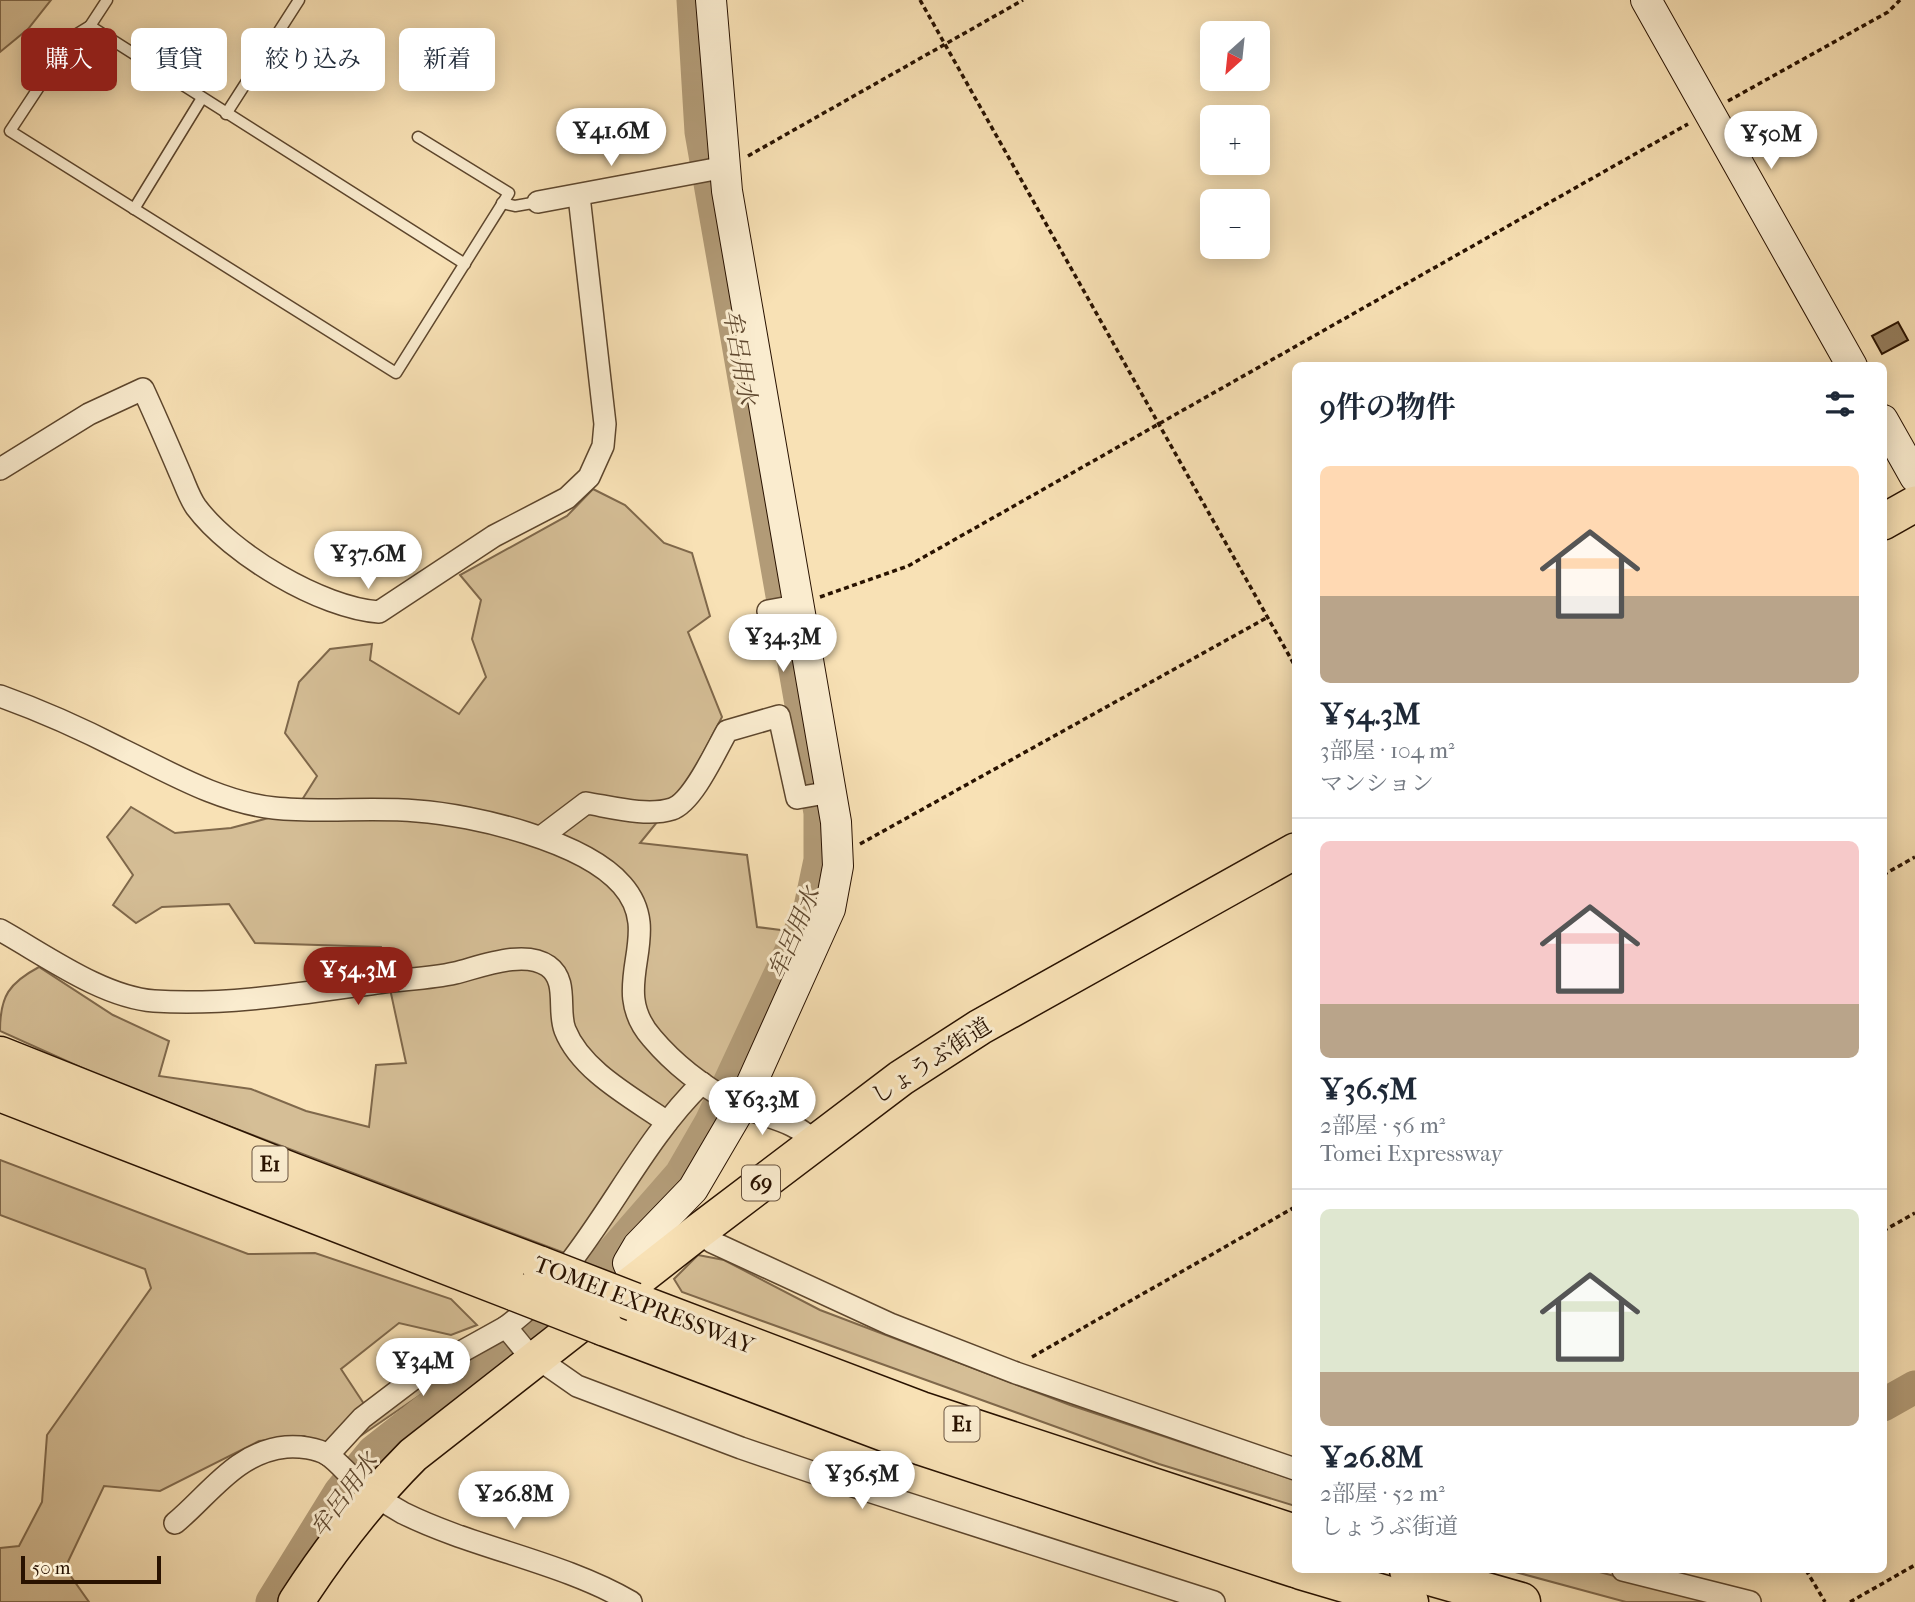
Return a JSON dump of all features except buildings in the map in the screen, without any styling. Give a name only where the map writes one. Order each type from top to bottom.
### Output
[{"type":"highway","name":"TOMEI EXPRESSWAY","points":[[0,1056],[294,1173],[523,1321],[635,1291],[921,1410],[1292,1533]]},
{"type":"highway","name":"TOMEI EXPRESSWAY","points":[[0,1092],[523,1321],[603,1326],[922,1446],[1292,1567]]},
{"type":"highway","points":[[1311,1573],[1409,1602]]},
{"type":"highway","points":[[1420,1573],[1521,1602]]},
{"type":"main road","points":[[1887,520],[1915,504]]},
{"type":"main road","name":"しょうぶ街道","points":[[296,1602],[368,1490],[413,1455],[523,1321],[635,1291],[699,1231],[901,1078],[980,1027],[1292,853]]},
{"type":"street","points":[[635,1291],[628,1263],[638,1246],[693,1189],[737,1105],[830,909],[836,887],[837,845],[785,608],[767,411],[719,168],[711,0]]},
{"type":"street","points":[[1646,0],[1850,362]]},
{"type":"street","points":[[538,202],[719,168]]},
{"type":"street","points":[[0,469],[89,414],[143,388],[195,506],[211,523],[251,559],[280,577],[359,611],[379,612],[494,536],[567,498],[589,477],[603,446],[605,424],[579,196]]},
{"type":"street","points":[[1887,427],[1915,477]]},
{"type":"street","points":[[0,696],[81,728],[200,787],[251,803],[272,808],[415,811],[447,815],[541,837],[589,857],[622,884],[637,906],[641,928],[631,993],[634,1013],[651,1038],[704,1085],[737,1105],[804,1131],[814,1142]]},
{"type":"street","points":[[541,837],[586,803],[648,811],[673,809],[694,788],[727,731],[779,716],[797,798],[827,793]]},
{"type":"street","points":[[0,930],[107,989],[154,1001],[284,997],[441,976],[503,962],[530,959],[549,966],[561,984],[565,1030],[582,1056],[610,1081],[667,1122]]},
{"type":"street","points":[[704,1085],[667,1122],[582,1244],[522,1316],[523,1321],[577,1385],[741,1448],[1124,1575],[1214,1602]]},
{"type":"street","points":[[699,1231],[712,1242],[890,1324],[1016,1373],[1292,1468]]},
{"type":"street","points":[[332,1459],[362,1418],[416,1377],[523,1321]]},
{"type":"street","points":[[175,1523],[202,1501],[222,1476],[251,1457],[286,1447],[308,1448],[332,1459],[368,1490],[405,1513],[593,1583],[631,1602]]},
{"type":"street","points":[[1635,1573],[1750,1602]]},
{"type":"lane","points":[[107,0],[90,26],[72,37],[10,131],[396,373],[509,193],[418,137]]},
{"type":"lane","points":[[226,114],[299,0]]},
{"type":"lane","points":[[90,26],[465,264]]},
{"type":"lane","points":[[134,209],[202,98]]},
{"type":"lane","points":[[502,204],[515,206],[538,202]]},
{"type":"path","points":[[920,0],[1292,661]]},
{"type":"path","points":[[719,168],[1023,0]]},
{"type":"path","points":[[785,608],[908,566],[1888,12],[1900,0]]},
{"type":"path","points":[[837,845],[864,844],[1268,617]]},
{"type":"path","points":[[1887,873],[1915,857]]},
{"type":"path","points":[[1016,1373],[1022,1363],[1292,1209]]},
{"type":"path","points":[[1887,1229],[1915,1213]]},
{"type":"path","points":[[1850,1602],[1915,1565]]},
{"type":"path","points":[[1808,1573],[1825,1602]]},
{"type":"shaded area","points":[[0,0],[51,0],[29,28],[21,28],[21,35],[0,52]]},
{"type":"shaded area","points":[[593,489],[625,505],[664,543],[692,553],[710,616],[688,632],[722,717],[684,789],[640,843],[747,855],[757,927],[789,931],[703,1110],[648,1197],[617,1233],[583,1260],[120,1085],[0,1031],[2,1008],[8,992],[20,979],[39,967],[113,1015],[169,1041],[159,1076],[251,1089],[306,1111],[369,1127],[376,1065],[406,1063],[381,947],[255,943],[229,904],[162,907],[136,923],[113,905],[133,875],[107,837],[131,807],[175,833],[231,828],[295,811],[317,776],[285,733],[299,682],[330,649],[372,644],[370,660],[459,714],[486,677],[472,639],[481,600],[460,575],[567,516]]},
{"type":"shaded area","points":[[0,1160],[248,1254],[315,1253],[451,1299],[477,1325],[451,1335],[399,1323],[341,1369],[368,1410],[427,1377],[448,1376],[340,1450],[304,1436],[259,1441],[160,1491],[104,1486],[65,1568],[89,1602],[0,1602],[0,1548],[19,1546],[42,1502],[47,1435],[151,1288],[145,1269],[0,1215]]},
{"type":"shaded area","points":[[698,1255],[724,1260],[820,1310],[1070,1405],[1292,1479],[1292,1505],[1159,1464],[682,1292],[674,1279]]},
{"type":"shaded area","points":[[1519,1573],[1603,1573],[1712,1602],[1626,1602]]},
{"type":"waterway","name":"牟呂用水","points":[[272,1602],[340,1492],[373,1452],[533,1326],[612,1253],[681,1174],[711,1122],[809,912],[820,860],[820,813],[701,132],[693,0]]},
{"type":"waterway","points":[[1887,1403],[1915,1387]]}]
